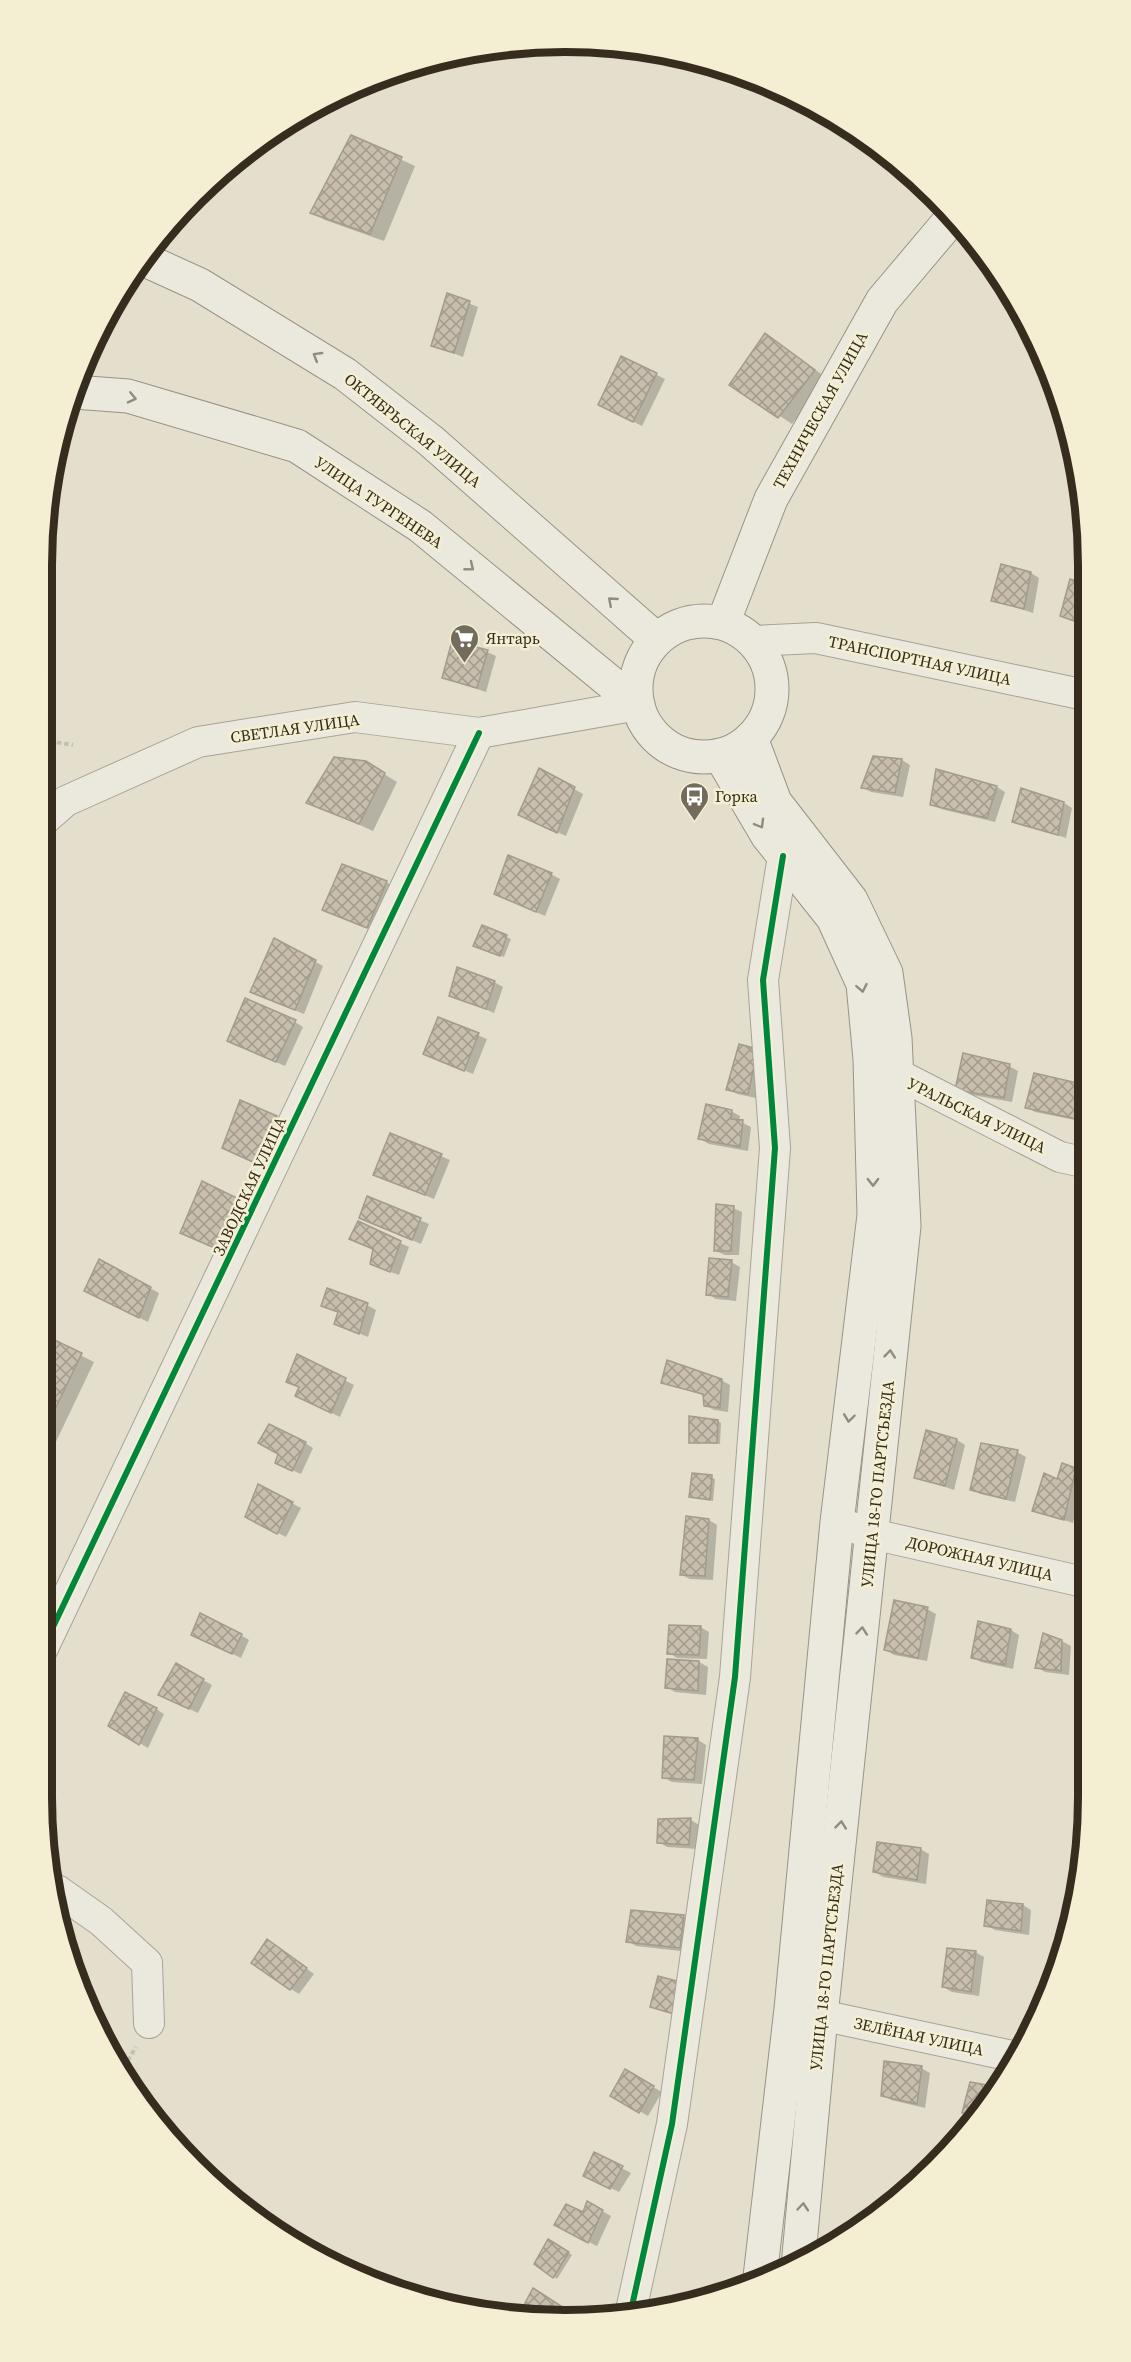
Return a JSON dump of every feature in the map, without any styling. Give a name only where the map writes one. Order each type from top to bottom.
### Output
[{"type":"main road","name":"ТЕХНИЧЕСКАЯ УЛИЦА","points":[[723,623],[771,499],[876,311],[948,223]]},
{"type":"main road","name":"ОКТЯБРЬСКАЯ УЛИЦА","points":[[152,263],[200,285],[345,374],[431,441],[656,639]]},
{"type":"main road","name":"УЛИЦА ТУРГЕНЕВА","points":[[83,393],[128,396],[297,446],[420,526],[638,705]]},
{"type":"main road","points":[[687,622],[723,623],[739,630],[753,641],[765,659],[771,679],[771,700],[764,721],[751,738],[737,749],[720,755],[699,757],[678,752],[660,741],[646,725],[638,705],[635,688],[638,670],[645,653],[656,639],[671,629],[687,622]]},
{"type":"main road","name":"УЛИЦА 18-ГО ПАРТСЪЕЗДА","points":[[751,738],[775,802],[851,900],[886,973],[895,1038],[884,1067],[874,1215],[837,1522],[806,2012],[798,2254]]},
{"type":"main road","name":"УЛИЦА 18-ГО ПАРТСЪЕЗДА","points":[[720,755],[767,836],[833,918],[863,984],[884,1067],[904,1226],[872,1534],[806,2012],[761,2270]]},
{"type":"street","name":"ТРАНСПОРТНАЯ УЛИЦА","points":[[753,641],[816,638],[1078,694]]},
{"type":"street","name":"СВЕТЛАЯ УЛИЦА","points":[[53,812],[66,801],[198,742],[355,717],[478,733],[638,705]]},
{"type":"street","name":"ЗАВОДСКАЯ УЛИЦА","points":[[53,1627],[478,733]]},
{"type":"street","points":[[632,2305],[672,2124],[735,1677],[775,1148],[763,981],[783,856]]},
{"type":"street","name":"УРАЛЬСКАЯ УЛИЦА","points":[[884,1067],[1060,1157],[1078,1161]]},
{"type":"street","name":"ДОРОЖНАЯ УЛИЦА","points":[[837,1522],[872,1534],[1078,1581]]},
{"type":"street","points":[[61,1893],[101,1921],[147,1963],[149,2023]]},
{"type":"street","name":"ЗЕЛЁНАЯ УЛИЦА","points":[[806,2012],[1009,2055]]},
{"type":"path","points":[[53,742],[73,745]]},
{"type":"building","points":[[351,135],[402,157],[370,234],[310,213]]},
{"type":"building","points":[[447,293],[470,301],[454,353],[431,346]]},
{"type":"building","points":[[765,333],[815,370],[778,418],[729,385]]},
{"type":"building","points":[[621,356],[657,373],[633,422],[598,405]]},
{"type":"building","points":[[1001,564],[1031,572],[1024,609],[991,601]]},
{"type":"building","points":[[1070,579],[1078,581],[1078,622],[1060,616]]},
{"type":"building","name":"Янтарь","points":[[452,641],[488,650],[477,688],[442,678]]},
{"type":"building","points":[[873,756],[902,759],[895,793],[861,788]]},
{"type":"building","points":[[334,757],[366,761],[385,773],[359,824],[306,803]]},
{"type":"building","points":[[539,768],[575,787],[557,833],[518,815]]},
{"type":"building","points":[[936,769],[997,786],[987,818],[930,805]]},
{"type":"building","points":[[1021,788],[1064,802],[1058,835],[1012,822]]},
{"type":"building","points":[[508,855],[552,873],[536,912],[494,894]]},
{"type":"building","points":[[342,864],[387,881],[367,928],[322,910]]},
{"type":"building","points":[[482,925],[507,935],[500,956],[473,946]]},
{"type":"building","points":[[274,938],[316,960],[295,1010],[250,992]]},
{"type":"building","points":[[457,967],[495,981],[486,1009],[449,996]]},
{"type":"building","points":[[245,998],[296,1020],[276,1062],[227,1041]]},
{"type":"building","points":[[438,1017],[479,1033],[464,1071],[423,1054]]},
{"type":"building","points":[[739,1044],[758,1049],[748,1094],[726,1090]]},
{"type":"building","points":[[963,1053],[1010,1064],[1004,1098],[955,1090]]},
{"type":"building","points":[[1034,1073],[1078,1083],[1077,1119],[1025,1108]]},
{"type":"building","points":[[240,1100],[277,1116],[255,1163],[222,1148]]},
{"type":"building","points":[[706,1104],[732,1110],[731,1119],[743,1120],[740,1147],[698,1139]]},
{"type":"building","points":[[390,1133],[442,1154],[425,1195],[373,1175]]},
{"type":"building","points":[[202,1181],[239,1199],[217,1249],[180,1233]]},
{"type":"building","points":[[367,1196],[421,1218],[412,1240],[359,1218]]},
{"type":"building","points":[[716,1204],[734,1206],[731,1251],[714,1251]]},
{"type":"building","points":[[358,1221],[401,1241],[390,1272],[370,1264],[373,1249],[349,1239]]},
{"type":"building","points":[[709,1258],[732,1260],[728,1297],[706,1295]]},
{"type":"building","points":[[99,1259],[151,1287],[139,1318],[84,1291]]},
{"type":"building","points":[[327,1288],[368,1303],[359,1334],[334,1324],[338,1312],[321,1306]]},
{"type":"building","points":[[53,1339],[82,1353],[53,1413]]},
{"type":"building","points":[[297,1354],[346,1378],[331,1413],[295,1396],[299,1387],[286,1382]]},
{"type":"building","points":[[667,1360],[722,1379],[720,1408],[704,1406],[703,1394],[661,1383]]},
{"type":"building","points":[[689,1416],[718,1420],[717,1443],[689,1443]]},
{"type":"building","points":[[269,1424],[306,1442],[292,1471],[275,1463],[278,1454],[258,1443]]},
{"type":"building","points":[[926,1430],[957,1439],[945,1486],[914,1478]]},
{"type":"building","points":[[981,1443],[1018,1450],[1006,1499],[970,1490]]},
{"type":"building","points":[[1062,1463],[1076,1468],[1064,1520],[1032,1511],[1044,1473],[1057,1479]]},
{"type":"building","points":[[692,1473],[712,1475],[710,1500],[689,1497]]},
{"type":"building","points":[[258,1484],[293,1502],[277,1534],[245,1517]]},
{"type":"building","points":[[686,1516],[709,1519],[705,1576],[680,1575]]},
{"type":"building","points":[[894,1600],[928,1607],[918,1658],[884,1650]]},
{"type":"building","points":[[200,1613],[242,1634],[232,1654],[191,1635]]},
{"type":"building","points":[[978,1621],[1011,1629],[1005,1665],[971,1658]]},
{"type":"building","points":[[669,1625],[701,1626],[699,1655],[667,1654]]},
{"type":"building","points":[[1043,1633],[1062,1640],[1061,1671],[1035,1668]]},
{"type":"building","points":[[667,1659],[699,1661],[698,1691],[665,1688]]},
{"type":"building","points":[[176,1663],[204,1679],[189,1709],[158,1695]]},
{"type":"building","points":[[125,1692],[157,1708],[139,1745],[108,1726]]},
{"type":"building","points":[[664,1736],[698,1738],[694,1780],[662,1778]]},
{"type":"building","points":[[691,1818],[689,1845],[657,1843],[658,1819]]},
{"type":"building","points":[[877,1842],[921,1848],[917,1880],[873,1872]]},
{"type":"building","points":[[987,1900],[1023,1904],[1021,1931],[984,1926]]},
{"type":"building","points":[[631,1910],[684,1915],[680,1948],[626,1942]]},
{"type":"building","points":[[267,1939],[307,1968],[290,1990],[251,1963]]},
{"type":"building","points":[[947,1948],[976,1951],[971,1992],[942,1987]]},
{"type":"building","points":[[658,1976],[681,1982],[674,2014],[650,2007]]},
{"type":"building","points":[[884,2061],[922,2066],[917,2104],[881,2096]]},
{"type":"building","points":[[625,2069],[654,2086],[639,2113],[610,2096]]},
{"type":"building","points":[[970,2082],[990,2085],[968,2114],[962,2113]]},
{"type":"building","points":[[594,2152],[623,2166],[610,2189],[583,2176]]},
{"type":"building","points":[[587,2201],[603,2210],[588,2243],[554,2225],[566,2204],[583,2212]]},
{"type":"building","points":[[548,2239],[569,2252],[553,2278],[534,2264]]},
{"type":"building","points":[[533,2288],[561,2306],[559,2310],[528,2308],[524,2305]]},
{"type":"cycle path","points":[[53,1627],[479,733]]},
{"type":"cycle path","points":[[632,2305],[672,2124],[735,1677],[775,1148],[763,980],[783,856]]},
{"type":"place","name":"Янтарь","points":[[465,664]]},
{"type":"place","name":"Горка","points":[[694,822]]}]
